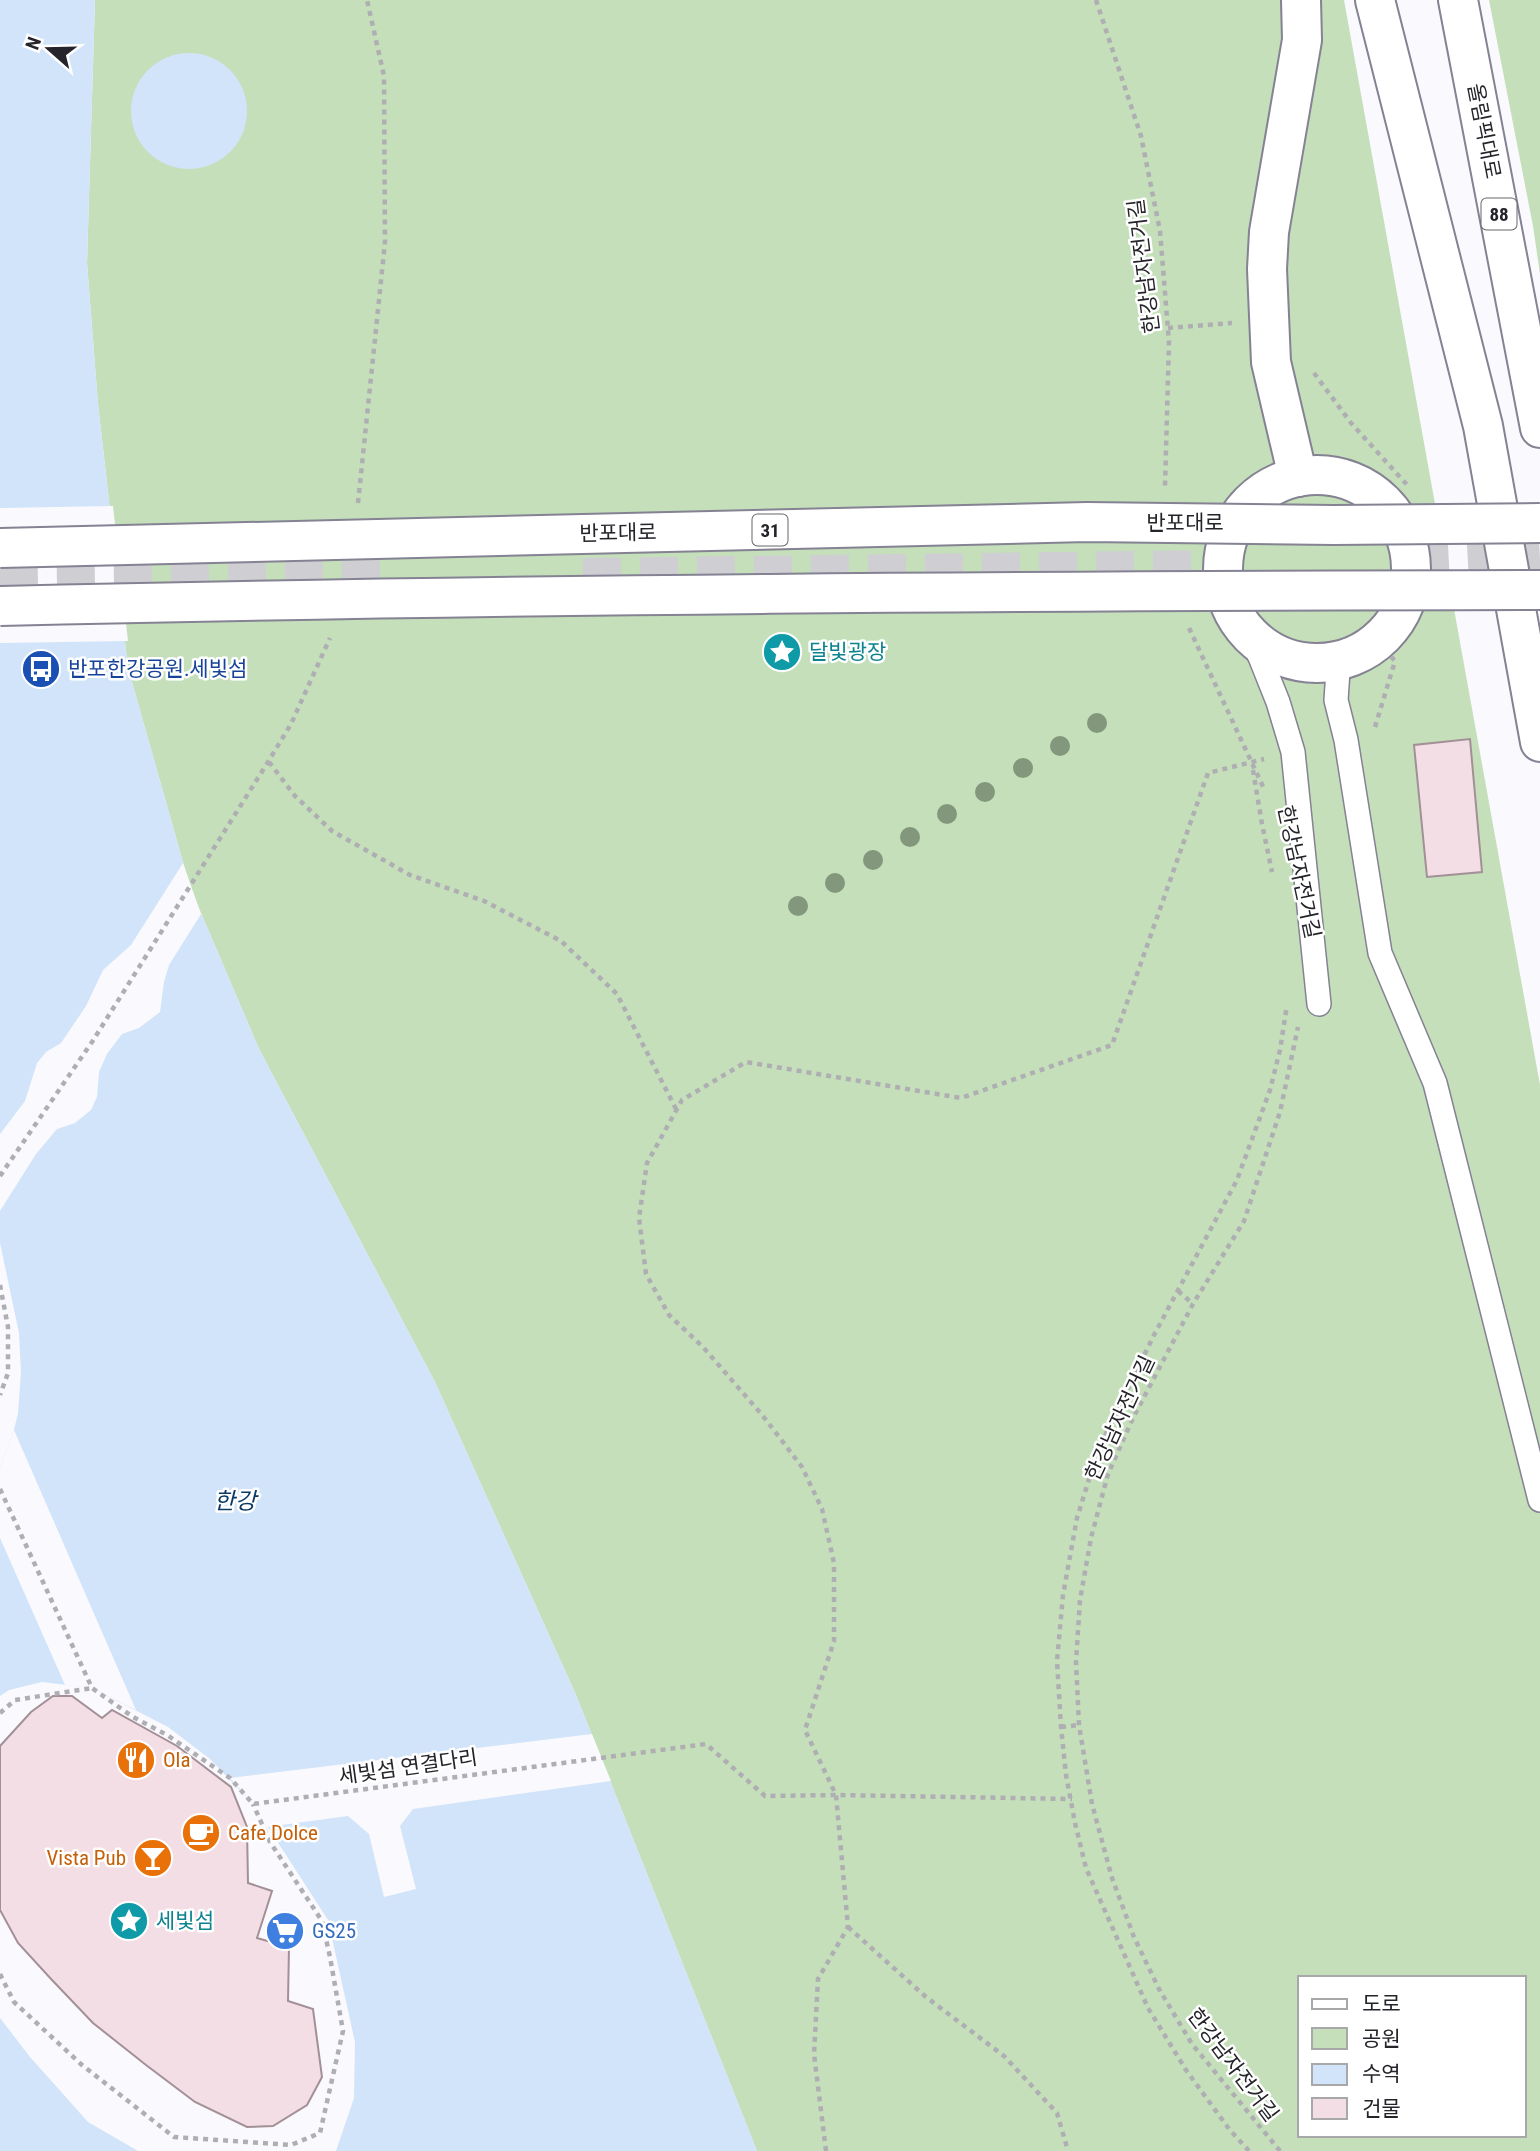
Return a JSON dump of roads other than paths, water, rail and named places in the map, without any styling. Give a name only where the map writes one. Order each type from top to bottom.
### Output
[{"type":"main road","points":[[1298,477],[1271,362],[1269,232],[1302,40],[1301,0]]},
{"type":"main road","points":[[1375,0],[1483,426],[1540,603]]},
{"type":"main road","name":"올림픽대로","points":[[1458,0],[1540,428]]},
{"type":"main road","points":[[1483,426],[1540,742]]},
{"type":"main road","name":"반포대로","points":[[1325,476],[1352,482],[1375,495],[1394,514],[1406,538],[1411,565],[1409,593],[1397,620],[1366,650],[1316,664],[1279,656],[1248,634],[1232,609],[1224,586],[1222,569],[1225,548],[1235,526],[1251,503],[1273,486],[1298,477],[1325,476]]},
{"type":"main road","name":"반포대로","points":[[0,548],[1087,522],[1540,523]]},
{"type":"main road","points":[[0,606],[286,600],[1258,590],[1540,590]]},
{"type":"lane","points":[[1248,634],[1278,702],[1293,752],[1319,1004]]},
{"type":"lane","points":[[1366,650],[1338,671],[1336,699],[1346,740],[1380,953],[1435,1083],[1540,1500]]},
{"type":"water","name":"한강","points":[[0,0],[95,0],[87,263],[98,404],[128,668],[190,887],[259,1049],[435,1382],[576,1695],[757,2151],[336,2151],[354,2098],[355,2042],[328,1920],[253,1804],[210,1759],[168,1727],[92,1688],[42,1682],[9,1690],[0,1696],[0,1468],[18,1413],[21,1372],[19,1333],[0,1243]]},
{"type":"water","points":[[189,53],[211,57],[230,70],[243,89],[247,111],[243,133],[230,152],[211,165],[189,169],[167,165],[148,152],[135,133],[131,111],[135,89],[148,70],[167,57]]},
{"type":"water","points":[[0,2018],[30,2057],[88,2122],[138,2151],[0,2151]]},
{"type":"tunnel","points":[[1411,565],[1540,558]]},
{"type":"tunnel","points":[[583,577],[1221,569]]},
{"type":"tunnel","points":[[0,585],[386,579]]},
{"type":"place","name":"달빛광장","points":[[782,652]]},
{"type":"place","name":"반포한강공원.세빛섬","points":[[41,669]]},
{"type":"place","name":"Ola","points":[[136,1760]]},
{"type":"place","name":"Cafe Dolce","points":[[201,1833]]},
{"type":"place","name":"Vista Pub","points":[[153,1858]]},
{"type":"place","name":"세빛섬","points":[[129,1921]]},
{"type":"place","name":"GS25","points":[[285,1931]]}]
